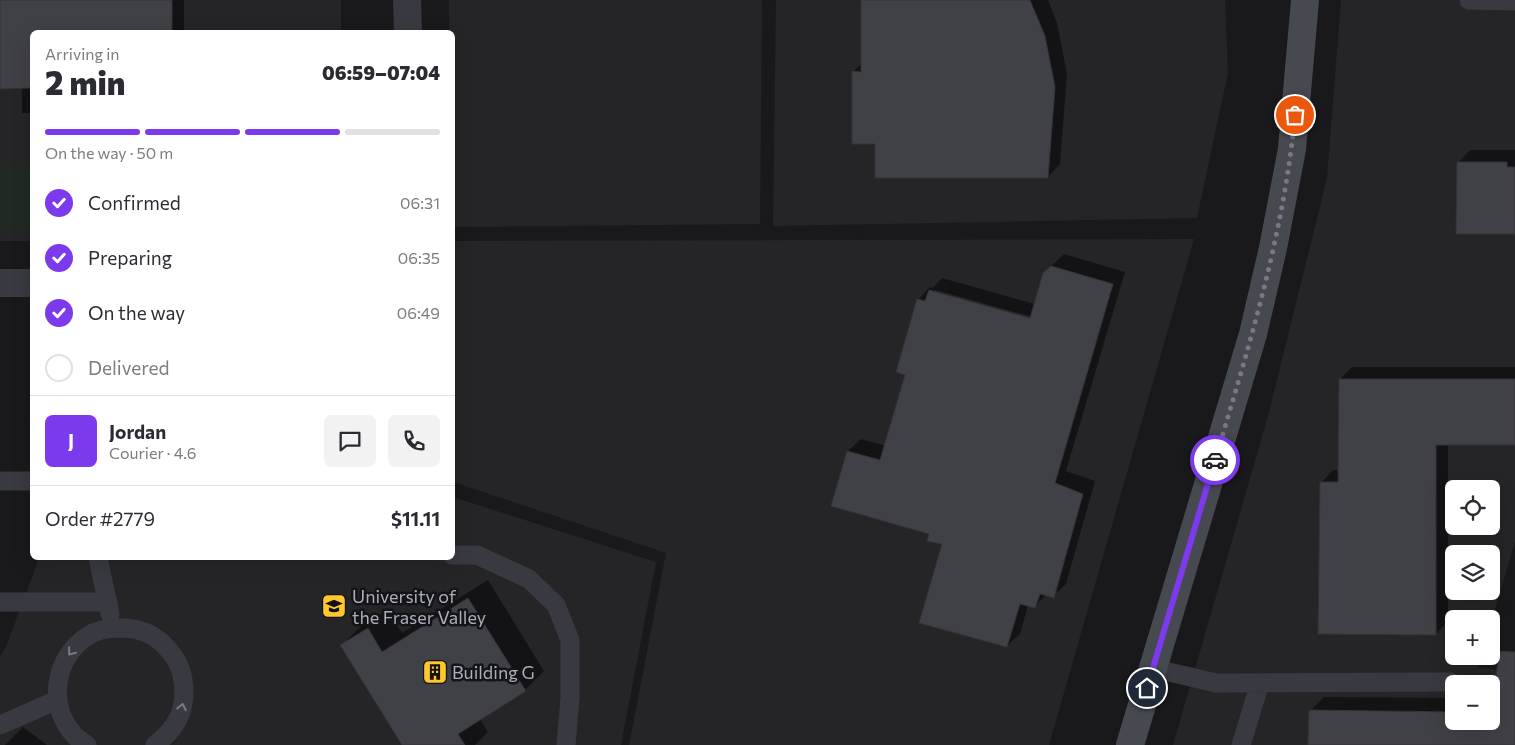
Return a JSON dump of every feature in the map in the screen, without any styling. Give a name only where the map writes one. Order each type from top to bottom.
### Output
[{"type":"main road","points":[[1130,745],[1253,334],[1292,149],[1305,0]]},
{"type":"street","points":[[407,0],[408,30]]},
{"type":"street","points":[[0,284],[30,283]]},
{"type":"lane","points":[[1469,0],[1515,1]]},
{"type":"lane","points":[[0,481],[30,481]]},
{"type":"lane","points":[[455,555],[477,555],[529,579],[556,605],[570,640],[570,698],[566,745]]},
{"type":"lane","points":[[98,560],[112,628]]},
{"type":"lane","points":[[0,602],[108,602]]},
{"type":"lane","points":[[87,745],[75,736],[63,719],[57,700],[58,680],[64,661],[76,645],[93,633],[112,628],[135,629],[155,637],[172,652],[182,671],[185,693],[181,715],[169,734],[155,745]]},
{"type":"lane","points":[[1152,668],[1216,683],[1445,682]]},
{"type":"lane","points":[[1241,745],[1260,683]]},
{"type":"lane","points":[[0,724],[57,700]]},
{"type":"shaded area","points":[[0,0],[341,0],[341,30],[30,30],[30,241],[0,241]]},
{"type":"shaded area","points":[[449,0],[762,0],[760,224],[455,227],[455,30],[449,30]]},
{"type":"shaded area","points":[[776,0],[1225,0],[1228,73],[1197,218],[773,226]]},
{"type":"shaded area","points":[[1341,0],[1515,0],[1515,542],[1500,592],[1500,545],[1445,545],[1445,600],[1498,600],[1495,610],[1445,610],[1445,665],[1479,665],[1478,668],[1515,671],[1515,745],[1173,745],[1268,416],[1327,178]]},
{"type":"shaded area","points":[[0,163],[30,163],[30,230],[0,230]]},
{"type":"shaded area","points":[[1194,239],[1049,745],[629,745],[666,553],[455,483],[455,241]]},
{"type":"shaded area","name":"University of the Fraser Valley","points":[[455,498],[656,562],[621,745],[0,745],[0,656],[5,649],[38,560],[455,560]]},
{"type":"building","points":[[0,0],[172,0],[172,30],[30,30],[30,88],[0,89]]},
{"type":"building","points":[[861,0],[1030,0],[1045,36],[1055,87],[1048,178],[875,178],[875,144],[852,144],[852,71],[861,72]]},
{"type":"building","points":[[1457,162],[1507,162],[1507,167],[1515,167],[1515,234],[1456,234]]},
{"type":"building","points":[[1051,266],[1113,284],[1055,483],[1083,494],[1054,598],[1040,594],[1035,608],[1020,604],[1007,647],[919,623],[942,544],[927,541],[929,534],[831,506],[847,451],[880,460],[905,375],[896,372],[917,299],[925,301],[929,290],[1030,318],[1043,273]]},
{"type":"building","points":[[1339,379],[1515,379],[1515,445],[1436,445],[1436,635],[1318,634],[1320,482],[1338,482]]},
{"type":"building","name":"Building G","points":[[468,598],[526,691],[458,734],[465,745],[402,745],[340,645],[368,628],[382,652]]},
{"type":"building","points":[[1500,651],[1515,652],[1515,745],[1308,745],[1309,710],[1445,712],[1445,730],[1500,730],[1500,675],[1496,675],[1498,665],[1500,665]]},
{"type":"way so far","points":[[1215,460],[1253,334],[1273,248],[1292,149],[1295,115]]},
{"type":"place","name":"University of the Fraser Valley","points":[[334,606]]},
{"type":"place","name":"Building G","points":[[435,672]]},
{"type":"route","points":[[1147,688],[1215,460]]}]
